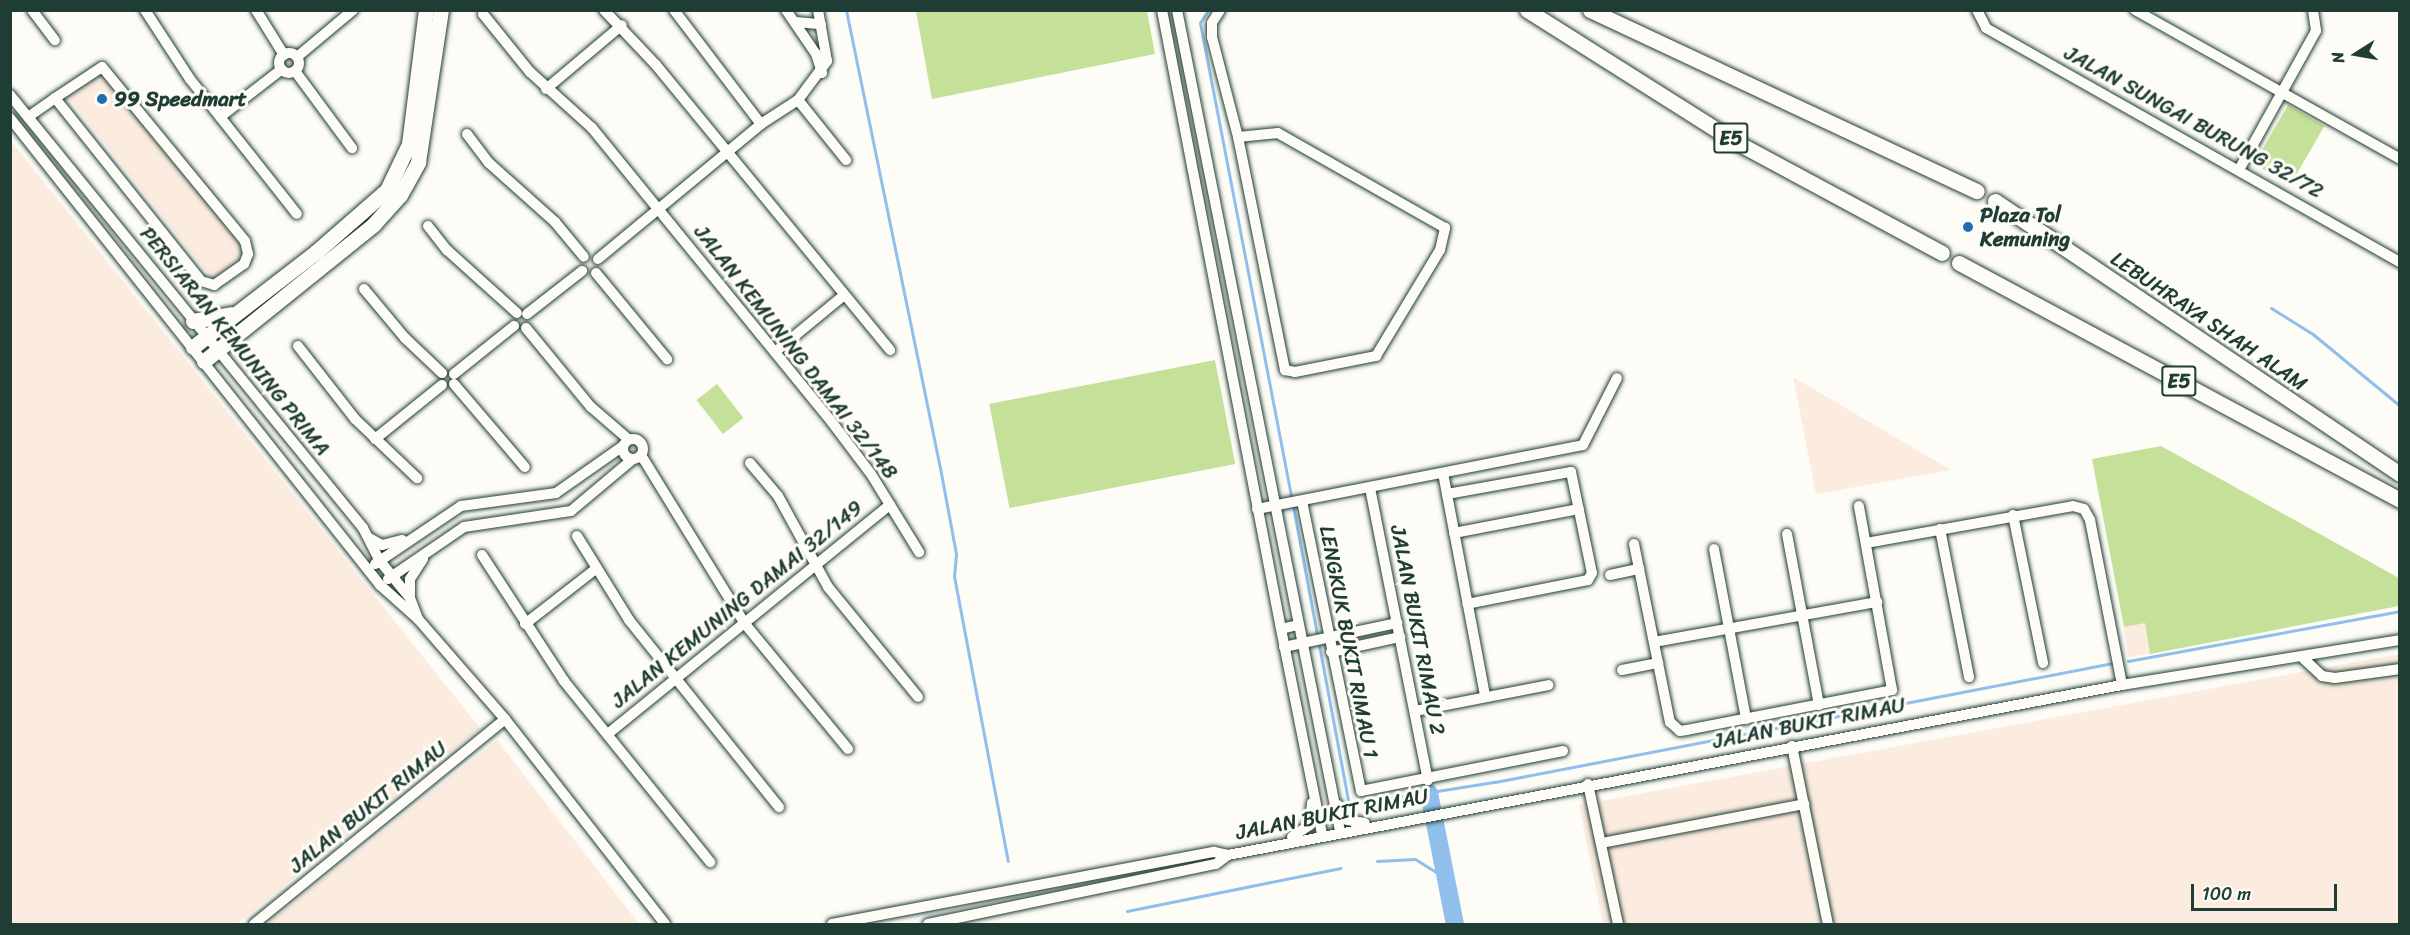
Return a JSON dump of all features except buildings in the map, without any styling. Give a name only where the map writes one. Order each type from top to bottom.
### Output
[{"type":"highway","points":[[194,347],[343,231],[394,179],[409,144],[426,10]]},
{"type":"highway","points":[[204,361],[373,225],[411,179],[426,127],[441,10]]},
{"type":"highway","name":"E5","points":[[1527,10],[1734,141],[1942,253]]},
{"type":"highway","name":"E5","points":[[1590,10],[1977,191]]},
{"type":"highway","name":"LEBUHRAYA SHAH ALAM","points":[[1995,201],[2400,474]]},
{"type":"highway","name":"E5","points":[[1959,263],[2400,500]]},
{"type":"highway","points":[[193,321],[240,311]]},
{"type":"street","points":[[32,10],[55,40]]},
{"type":"street","points":[[145,10],[219,117],[297,214]]},
{"type":"street","points":[[256,10],[284,55],[282,69]]},
{"type":"street","points":[[352,148],[295,70],[297,57],[353,10]]},
{"type":"street","points":[[604,10],[622,25],[843,296],[890,350]]},
{"type":"street","points":[[674,10],[761,124]]},
{"type":"street","points":[[786,10],[816,54],[822,73]]},
{"type":"street","points":[[596,273],[598,259],[761,124],[798,100],[822,73],[827,61],[818,10]]},
{"type":"street","points":[[1162,10],[1322,835]]},
{"type":"street","points":[[1177,10],[1289,503],[1298,625],[1306,643],[1340,831]]},
{"type":"street","points":[[1220,10],[1212,23],[1212,37],[1238,136],[1285,370],[1295,372],[1376,356],[1440,250],[1445,228],[1278,133],[1238,136]]},
{"type":"street","name":"JALAN SUNGAI BURUNG 32/72","points":[[1977,10],[1986,28],[2240,168],[2400,262]]},
{"type":"street","points":[[2135,10],[2400,159]]},
{"type":"street","points":[[2240,168],[2284,94],[2316,31],[2313,10]]},
{"type":"street","name":"JALAN KEMUNING DAMAI 32/148","points":[[483,14],[546,89],[592,128],[775,352],[872,474],[919,552]]},
{"type":"street","points":[[796,22],[820,24]]},
{"type":"street","points":[[546,89],[622,25]]},
{"type":"street","points":[[284,55],[297,57]]},
{"type":"street","points":[[28,117],[55,98],[102,67],[228,218],[247,247],[244,264],[214,285],[201,281],[55,98]]},
{"type":"street","points":[[219,117],[282,69],[295,70]]},
{"type":"street","name":"PERSIARAN KEMUNING PRIMA","points":[[10,95],[363,528],[380,561],[410,598],[418,619]]},
{"type":"street","points":[[798,100],[846,160]]},
{"type":"street","name":"PERSIARAN KEMUNING PRIMA","points":[[10,118],[370,567],[380,585],[418,619],[505,719],[665,924]]},
{"type":"street","points":[[467,134],[584,257],[598,259]]},
{"type":"street","points":[[428,226],[447,250],[522,314],[526,328],[591,407],[626,443],[625,455],[637,457],[745,624],[848,749]]},
{"type":"street","points":[[582,271],[584,257]]},
{"type":"street","points":[[375,439],[442,385],[454,379],[514,326],[522,314],[582,271],[596,273],[667,359]]},
{"type":"street","points":[[364,289],[405,338],[442,373],[454,379],[525,467]]},
{"type":"street","points":[[775,352],[843,296]]},
{"type":"street","points":[[514,326],[526,328]]},
{"type":"street","points":[[298,346],[375,439],[417,478]]},
{"type":"street","points":[[442,373],[442,385]]},
{"type":"street","points":[[1257,509],[1583,445],[1617,378]]},
{"type":"street","points":[[370,567],[414,534],[461,506],[492,499],[556,493],[626,443],[641,442],[637,457],[571,511],[495,519],[464,527],[380,585]]},
{"type":"street","points":[[750,463],[778,496],[816,567],[918,697]]},
{"type":"street","points":[[1447,494],[1568,472],[1573,475],[1592,578],[1467,603]]},
{"type":"street","points":[[1443,473],[1485,696]]},
{"type":"street","name":"JALAN BUKIT RIMAU 2","points":[[1370,488],[1428,780]]},
{"type":"street","points":[[492,499],[495,519]]},
{"type":"street","name":"LENGKUK BUKIT RIMAU 1","points":[[1289,503],[1325,638],[1331,652],[1361,790],[1428,780]]},
{"type":"street","name":"JALAN KEMUNING DAMAI 32/149","points":[[609,733],[890,505]]},
{"type":"street","points":[[1634,544],[1658,663],[1674,728],[1687,730],[1892,690],[1859,506]]},
{"type":"street","points":[[1866,543],[2073,506],[2087,513],[2122,685]]},
{"type":"street","points":[[1454,533],[1579,509]]},
{"type":"street","points":[[2013,515],[2043,663]]},
{"type":"street","points":[[363,528],[371,542],[382,545],[414,534]]},
{"type":"street","points":[[1940,529],[1969,677]]},
{"type":"street","points":[[1787,534],[1819,705]]},
{"type":"street","points":[[577,536],[629,620],[779,807]]},
{"type":"street","points":[[1713,549],[1746,719]]},
{"type":"street","points":[[410,598],[410,579],[428,551]]},
{"type":"street","points":[[482,555],[525,624],[710,862]]},
{"type":"street","points":[[525,624],[597,568]]},
{"type":"street","points":[[1610,575],[1639,569]]},
{"type":"street","points":[[1654,642],[1877,602]]},
{"type":"street","points":[[1284,647],[1397,623]]},
{"type":"street","points":[[1281,628],[1298,625]]},
{"type":"street","points":[[1331,652],[1400,638]]},
{"type":"street","name":"JALAN BUKIT RIMAU","points":[[832,924],[1214,852],[1228,855],[1376,824],[2122,685],[2304,659],[2400,640]]},
{"type":"street","points":[[2304,659],[2322,676],[2335,678],[2400,669]]},
{"type":"street","points":[[1622,670],[1658,663]]},
{"type":"street","points":[[1415,711],[1549,685]]},
{"type":"street","name":"JALAN BUKIT RIMAU","points":[[254,924],[505,719]]},
{"type":"street","points":[[1792,746],[1828,924]]},
{"type":"street","points":[[1428,780],[1563,751]]},
{"type":"street","points":[[1588,784],[1618,924]]},
{"type":"street","points":[[1330,785],[1347,820],[1376,824]]},
{"type":"street","points":[[1264,848],[1306,831],[1310,825],[1312,789]]},
{"type":"street","points":[[1602,843],[1804,804]]},
{"type":"street","name":"JALAN BUKIT RIMAU","points":[[928,924],[1215,864],[1228,855]]},
{"type":"shaded area","points":[[100,71],[244,246],[241,262],[214,281],[66,95]]},
{"type":"shaded area","points":[[11,141],[480,728],[237,924],[11,924]]},
{"type":"shaded area","points":[[1793,377],[1951,470],[1816,494]]},
{"type":"shaded area","points":[[2145,622],[2150,654],[2128,657],[2123,625]]},
{"type":"shaded area","points":[[2399,654],[2399,924],[1603,924],[1579,805]]},
{"type":"shaded area","points":[[497,740],[639,924],[267,924]]},
{"type":"green space","points":[[916,11],[1147,11],[1155,54],[932,99]]},
{"type":"green space","points":[[2288,105],[2324,126],[2290,185],[2254,164]]},
{"type":"green space","points":[[1215,360],[1235,464],[1009,508],[989,404]]},
{"type":"green space","points":[[717,384],[743,418],[723,434],[697,400]]},
{"type":"green space","points":[[2161,446],[2399,578],[2399,606],[2150,654],[2145,623],[2124,627],[2092,459]]},
{"type":"waterway","points":[[846,10],[941,473],[956,554],[954,576],[1008,861]]},
{"type":"waterway","points":[[1208,10],[1200,23],[1292,499]]},
{"type":"waterway","points":[[2271,308],[2314,335],[2400,406]]},
{"type":"waterway","points":[[1293,506],[1349,805],[1495,782],[2113,663]]},
{"type":"waterway","points":[[2128,661],[2400,611]]},
{"type":"waterway","points":[[1429,793],[1455,924]]},
{"type":"waterway","points":[[1377,861],[1415,859],[1446,878]]},
{"type":"waterway","points":[[1127,911],[1341,868]]},
{"type":"place","name":"99 Speedmart","points":[[102,99]]},
{"type":"place","name":"Plaza Tol Kemuning","points":[[1968,227]]}]
